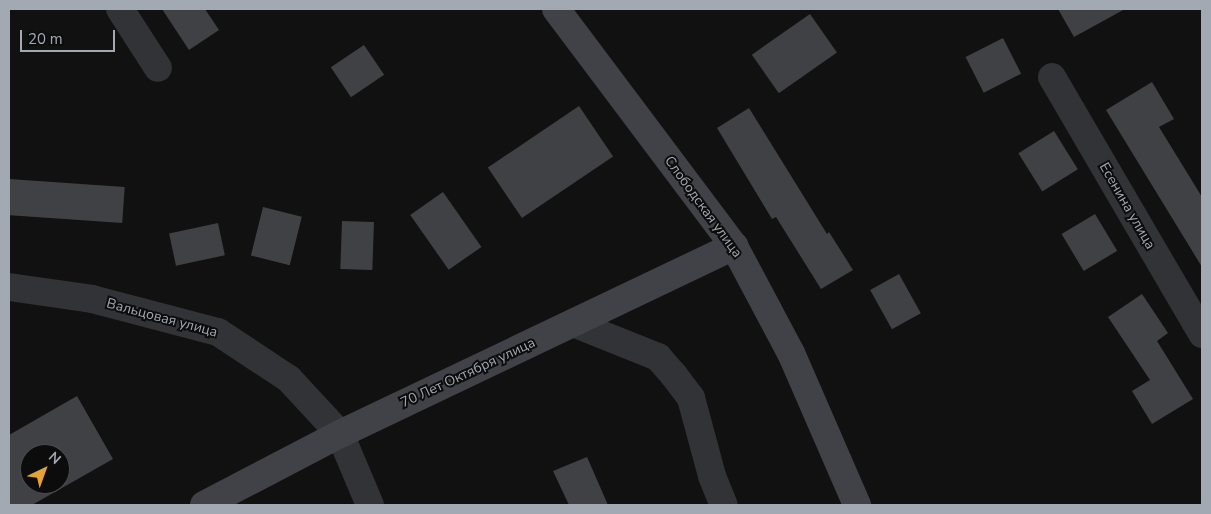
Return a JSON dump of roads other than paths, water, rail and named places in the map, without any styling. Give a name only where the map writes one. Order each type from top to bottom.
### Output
[{"type":"street","points":[[120,9],[158,68]]},
{"type":"street","name":"Слободская улица","points":[[556,9],[734,246],[791,353],[857,505]]},
{"type":"street","name":"Есенина улица","points":[[1052,77],[1202,334]]},
{"type":"street","name":"70 Лет Октября улица","points":[[204,505],[340,434],[734,246]]},
{"type":"street","name":"Вальцовая улица","points":[[9,287],[92,299],[218,332],[289,379],[340,434],[370,505]]},
{"type":"street","points":[[573,323],[658,357],[673,374],[691,398],[712,476],[724,505]]}]
